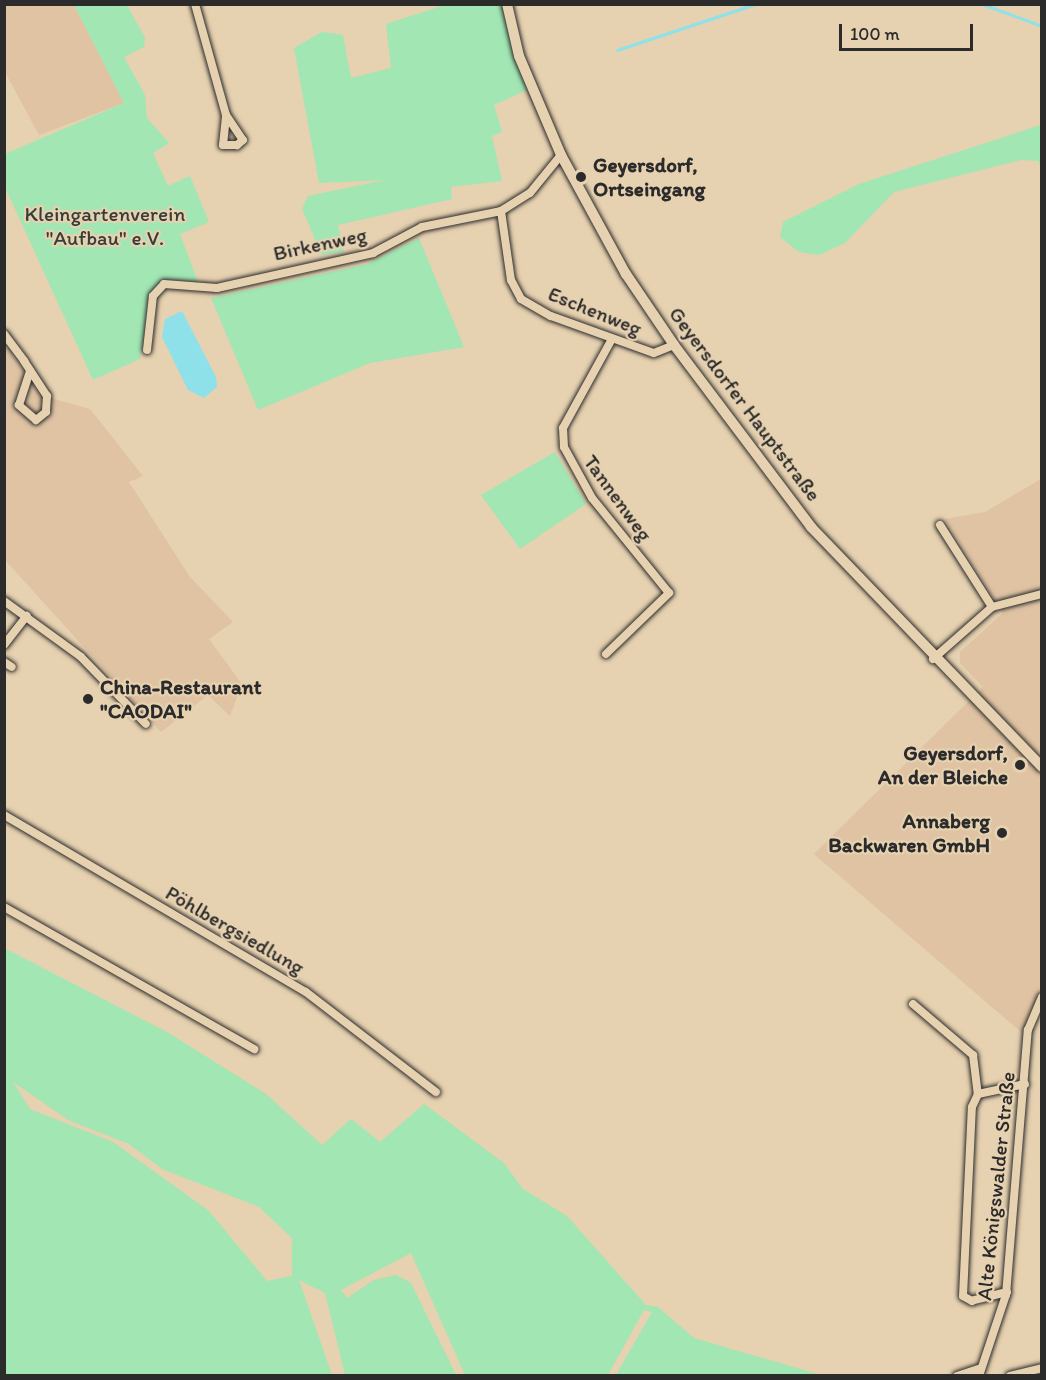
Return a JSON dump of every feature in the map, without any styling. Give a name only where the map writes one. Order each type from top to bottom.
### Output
[{"type":"main road","name":"Geyersdorfer Hauptstraße","points":[[507,4],[519,57],[561,155],[626,274],[674,345],[812,527],[933,659],[1041,767]]},
{"type":"street","points":[[195,4],[226,115]]},
{"type":"street","name":"Birkenweg","points":[[147,350],[153,296],[164,284],[217,288],[373,253],[422,227],[501,211],[530,193],[561,155]]},
{"type":"street","name":"Eschenweg","points":[[501,211],[511,280],[521,298],[612,339],[654,353],[674,345]]},
{"type":"street","points":[[4,334],[30,371],[49,401],[44,416],[36,420],[19,405],[30,371]]},
{"type":"street","name":"Tannenweg","points":[[606,654],[669,593],[592,498],[564,447],[563,428],[612,339]]},
{"type":"street","points":[[940,525],[992,607]]},
{"type":"street","points":[[933,659],[992,607],[1041,594]]},
{"type":"street","points":[[4,601],[81,657],[146,724]]},
{"type":"street","points":[[4,645],[27,616]]},
{"type":"street","points":[[4,662],[12,667]]},
{"type":"street","name":"Pöhlbergsiedlung","points":[[4,815],[306,992],[436,1092]]},
{"type":"street","points":[[4,907],[254,1049]]},
{"type":"street","name":"Alte Königswalder Straße","points":[[979,1372],[997,1333],[1007,1292],[1028,1030],[1041,997]]},
{"type":"street","points":[[913,1004],[973,1055],[978,1094],[972,1107],[962,1288],[972,1300],[1007,1292]]},
{"type":"street","points":[[978,1094],[1025,1084]]},
{"type":"street","points":[[1010,1376],[1041,1368]]},
{"type":"street","points":[[957,1376],[979,1372]]},
{"type":"shaded area","points":[[4,5],[74,5],[124,103],[39,135],[5,72]]},
{"type":"shaded area","points":[[4,342],[40,395],[90,409],[143,476],[129,482],[190,577],[233,622],[209,639],[242,684],[230,716],[208,695],[161,732],[5,560]]},
{"type":"shaded area","points":[[1041,479],[1042,986],[1022,1033],[814,854],[983,687],[960,663],[960,652],[1003,613],[945,519],[985,512]]},
{"type":"green space","name":"Kleingartenverein \"Aufbau\" e.V.","points":[[74,5],[127,5],[145,38],[144,47],[124,57],[145,95],[147,118],[169,143],[153,153],[168,186],[190,176],[209,222],[180,234],[198,282],[172,280],[158,286],[151,296],[140,359],[93,380],[5,187],[5,154],[124,103]]},
{"type":"green space","points":[[445,5],[503,5],[527,90],[494,105],[502,132],[492,136],[502,181],[451,187],[452,199],[338,225],[344,252],[322,255],[302,209],[308,196],[385,180],[319,183],[294,48],[322,32],[343,35],[351,78],[391,68],[386,24]]},
{"type":"green space","points":[[1041,125],[1041,168],[1038,161],[1021,160],[894,192],[845,243],[819,255],[799,252],[780,237],[783,222],[859,184]]},
{"type":"green space","points":[[419,238],[464,347],[370,363],[258,410],[211,298],[367,264]]},
{"type":"green space","points":[[555,452],[586,504],[520,549],[481,495]]},
{"type":"green space","points":[[4,948],[167,1032],[266,1094],[322,1145],[351,1119],[380,1142],[424,1104],[504,1163],[523,1189],[567,1216],[646,1305],[658,1307],[694,1338],[821,1375],[616,1375],[652,1312],[644,1310],[608,1375],[465,1375],[411,1253],[341,1290],[347,1298],[374,1280],[396,1275],[411,1283],[456,1375],[345,1375],[325,1293],[299,1280],[332,1375],[5,1375]],"holes":[[[13,1082],[70,1121],[129,1144],[162,1169],[259,1207],[292,1238],[292,1276],[267,1281],[208,1210],[113,1142],[30,1109]]]},
{"type":"water","points":[[182,311],[216,377],[217,387],[204,398],[188,390],[162,337],[165,319]]},
{"type":"waterway","points":[[617,50],[755,4]]},
{"type":"waterway","points":[[982,4],[1042,26]]},
{"type":"place","name":"Geyersdorf, Ortseingang","points":[[581,177]]},
{"type":"place","name":"China-Restaurant \"CAODAI\"","points":[[88,699]]},
{"type":"place","name":"Geyersdorf, An der Bleiche","points":[[1020,765]]},
{"type":"place","name":"Annaberg Backwaren GmbH","points":[[1002,833]]}]
